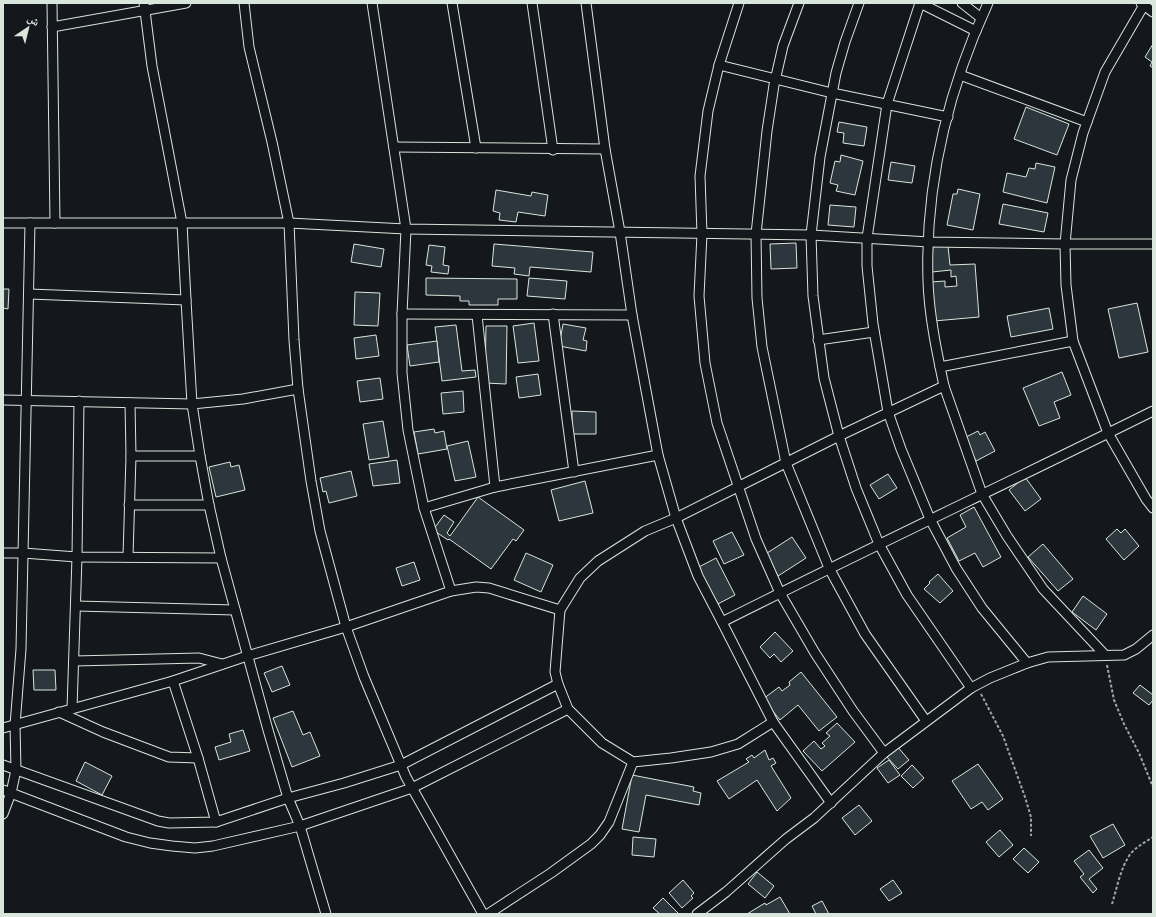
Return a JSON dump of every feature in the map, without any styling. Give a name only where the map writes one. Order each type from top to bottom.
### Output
[{"type":"street","points":[[52,3],[54,224]]},
{"type":"street","points":[[52,27],[144,6],[186,3]]},
{"type":"street","points":[[244,3],[249,47],[272,142],[289,223],[294,340],[298,390],[320,531],[346,627],[364,677],[401,765],[412,788],[484,914]]},
{"type":"street","points":[[372,3],[406,229],[402,314],[402,373],[408,430],[424,508],[451,592]]},
{"type":"street","points":[[452,3],[476,148]]},
{"type":"street","points":[[532,3],[553,150]]},
{"type":"street","points":[[586,3],[605,149],[620,232],[632,315],[658,456],[676,518],[698,576],[773,722],[831,803]]},
{"type":"street","points":[[739,3],[719,65],[708,111],[700,176],[702,234],[699,296],[705,363],[717,423],[756,539],[780,593],[819,660],[853,711],[884,753]]},
{"type":"street","points":[[799,3],[783,46],[775,79],[767,131],[756,234],[757,298],[762,347],[786,462],[829,568],[865,634],[926,721]]},
{"type":"street","points":[[859,3],[845,42],[832,93],[820,158],[810,235],[813,296],[824,378],[839,436],[856,488],[879,544],[907,595],[974,687]]},
{"type":"street","points":[[976,31],[920,3],[887,104],[867,238],[867,266],[874,332],[888,412],[901,449],[930,519],[956,568],[982,608],[1027,663]]},
{"type":"street","points":[[962,3],[981,18]]},
{"type":"street","points":[[988,3],[960,75],[941,139],[932,188],[928,282],[940,368],[944,386],[982,494],[1007,536],[1043,589],[1105,656]]},
{"type":"street","points":[[1153,12],[1143,4],[1105,72],[1087,122],[1071,180],[1065,244],[1066,285],[1073,341],[1108,433],[1146,499],[1153,508]]},
{"type":"street","points":[[144,6],[152,66],[182,223],[192,404],[209,505],[221,558],[247,656],[288,798],[300,826],[326,914]]},
{"type":"street","points":[[719,65],[832,93],[948,117]]},
{"type":"street","points":[[960,75],[1087,122]]},
{"type":"street","points":[[394,147],[553,150],[605,149]]},
{"type":"street","points":[[3,222],[30,224],[289,223],[406,229],[810,235],[929,242],[1153,244]]},
{"type":"street","points":[[3,814],[7,791],[16,770],[15,725],[21,649],[26,400],[30,294],[30,224]]},
{"type":"street","points":[[30,294],[186,300]]},
{"type":"street","points":[[402,314],[632,315]]},
{"type":"street","points":[[553,314],[574,472]]},
{"type":"street","points":[[477,315],[495,487]]},
{"type":"street","points":[[818,340],[874,332]]},
{"type":"street","points":[[940,368],[1073,341]]},
{"type":"street","points":[[773,722],[738,744],[711,752],[633,762],[602,743],[568,709],[555,672],[560,610],[580,578],[598,561],[645,531],[676,518],[786,462],[944,386]]},
{"type":"street","points":[[3,400],[192,404],[243,399],[298,390]]},
{"type":"street","points":[[72,709],[76,606],[79,401]]},
{"type":"street","points":[[128,557],[131,456],[130,403]]},
{"type":"street","points":[[722,622],[829,568],[1053,461],[1153,411]]},
{"type":"street","points":[[131,456],[200,456]]},
{"type":"street","points":[[424,508],[495,487],[658,456]]},
{"type":"street","points":[[129,506],[209,505]]},
{"type":"street","points":[[3,553],[77,557],[221,558]]},
{"type":"street","points":[[3,728],[173,681],[247,656],[346,627],[451,592],[476,587],[489,588],[560,610]]},
{"type":"street","points":[[76,606],[235,610]]},
{"type":"street","points":[[697,914],[726,892],[786,839],[831,803],[884,753],[974,687],[990,678],[1027,663],[1048,657],[1105,656],[1124,654],[1136,649],[1153,635]]},
{"type":"street","points":[[74,661],[199,658],[223,665]]},
{"type":"street","points":[[173,681],[198,758],[216,822]]},
{"type":"street","points":[[3,765],[158,821],[169,823],[216,822],[288,798],[344,783],[401,765],[558,684]]},
{"type":"street","points":[[7,791],[126,837],[150,843],[172,846],[195,848],[213,846],[300,826],[412,788],[568,709]]},
{"type":"street","points":[[59,712],[103,732],[169,757],[198,758]]},
{"type":"street","points":[[488,914],[551,873],[591,844],[600,835],[609,822],[633,762]]},
{"type":"path","points":[[1105,656],[1114,700],[1153,787]]},
{"type":"path","points":[[974,687],[1003,736],[1010,761],[1025,797],[1031,817],[1030,836]]},
{"type":"path","points":[[1112,904],[1123,869],[1129,856],[1137,847],[1153,837]]},
{"type":"building","points":[[1153,44],[1153,68],[1150,66],[1152,62],[1145,57]]},
{"type":"building","points":[[1026,107],[1069,124],[1057,155],[1014,139]]},
{"type":"building","points":[[839,122],[867,127],[864,146],[843,143],[844,133],[837,132]]},
{"type":"building","points":[[841,155],[863,161],[855,195],[836,191],[838,185],[830,183],[835,161],[840,162]]},
{"type":"building","points":[[891,162],[915,166],[912,183],[888,180]]},
{"type":"building","points":[[1036,163],[1055,167],[1047,203],[1003,192],[1007,173],[1026,177],[1029,168],[1035,169]]},
{"type":"building","points":[[958,189],[980,194],[973,230],[947,225],[953,194],[957,194]]},
{"type":"building","points":[[496,190],[531,196],[532,192],[548,195],[545,216],[518,212],[516,222],[499,220],[500,213],[493,211]]},
{"type":"building","points":[[1003,204],[1048,213],[1044,232],[999,224]]},
{"type":"building","points":[[830,205],[856,207],[854,227],[828,225]]},
{"type":"building","points":[[796,243],[797,268],[771,269],[770,244]]},
{"type":"building","points":[[354,244],[384,249],[381,267],[351,262]]},
{"type":"building","points":[[494,244],[593,252],[591,272],[530,267],[529,276],[514,274],[515,268],[492,266]]},
{"type":"building","points":[[429,245],[445,247],[443,265],[449,266],[448,274],[431,272],[432,266],[426,265]]},
{"type":"building","points":[[948,246],[950,265],[975,264],[979,317],[934,321],[931,282],[945,281],[945,287],[957,286],[956,276],[951,277],[951,270],[932,272],[930,247]]},
{"type":"building","points":[[426,278],[517,279],[517,299],[498,299],[498,305],[469,305],[469,301],[460,301],[460,296],[426,295]]},
{"type":"building","points":[[529,278],[567,281],[565,299],[527,296]]},
{"type":"building","points":[[3,289],[9,289],[8,309],[3,308]]},
{"type":"building","points":[[355,292],[380,293],[378,326],[354,325]]},
{"type":"building","points":[[1137,303],[1148,352],[1119,358],[1108,309]]},
{"type":"building","points":[[1049,308],[1053,329],[1011,337],[1007,316]]},
{"type":"building","points":[[534,323],[539,361],[518,363],[513,326]]},
{"type":"building","points":[[563,324],[586,328],[583,340],[587,341],[586,351],[559,346]]},
{"type":"building","points":[[456,325],[462,371],[475,370],[476,377],[442,381],[435,327]]},
{"type":"building","points":[[486,326],[507,326],[506,384],[485,383]]},
{"type":"building","points":[[376,335],[379,356],[356,359],[354,338]]},
{"type":"building","points":[[437,341],[439,362],[410,366],[407,345]]},
{"type":"building","points":[[1062,372],[1071,395],[1054,402],[1060,418],[1039,426],[1023,388]]},
{"type":"building","points":[[538,374],[541,395],[519,398],[516,377]]},
{"type":"building","points":[[380,378],[383,399],[360,402],[357,381]]},
{"type":"building","points":[[463,391],[464,412],[443,414],[441,393]]},
{"type":"building","points":[[572,411],[596,412],[596,434],[572,434]]},
{"type":"building","points":[[383,421],[389,457],[369,460],[363,424]]},
{"type":"building","points":[[434,429],[435,433],[444,431],[447,449],[418,454],[414,432]]},
{"type":"building","points":[[978,431],[980,435],[985,432],[995,451],[976,461],[964,438]]},
{"type":"building","points":[[468,441],[476,477],[455,481],[447,446]]},
{"type":"building","points":[[397,460],[400,483],[373,486],[369,464]]},
{"type":"building","points":[[230,462],[231,467],[239,465],[245,490],[216,497],[209,467]]},
{"type":"building","points":[[351,471],[357,496],[329,503],[326,491],[323,492],[320,478]]},
{"type":"building","points":[[888,474],[897,488],[879,499],[870,485]]},
{"type":"building","points":[[1025,477],[1041,499],[1025,511],[1009,490]]},
{"type":"building","points":[[585,481],[593,513],[559,521],[551,490]]},
{"type":"building","points":[[478,497],[524,530],[516,541],[513,539],[491,569],[449,539],[448,540],[433,530],[444,515],[454,522],[447,533],[450,536]]},
{"type":"building","points":[[974,507],[1001,557],[983,567],[975,553],[959,561],[947,538],[966,527],[960,515]]},
{"type":"building","points":[[1117,529],[1121,533],[1125,529],[1139,546],[1124,560],[1106,539]]},
{"type":"building","points":[[732,532],[744,555],[724,564],[713,541]]},
{"type":"building","points":[[792,537],[806,558],[778,576],[764,555]]},
{"type":"building","points":[[1043,544],[1073,579],[1058,591],[1028,557]]},
{"type":"building","points":[[526,553],[553,565],[541,592],[514,580]]},
{"type":"building","points":[[716,558],[735,595],[716,605],[697,568]]},
{"type":"building","points":[[414,562],[420,580],[402,586],[396,568]]},
{"type":"building","points":[[938,574],[953,591],[940,603],[924,589]]},
{"type":"building","points":[[1083,596],[1107,614],[1096,630],[1072,612]]},
{"type":"building","points":[[775,632],[793,651],[781,662],[774,654],[770,658],[760,647]]},
{"type":"building","points":[[282,666],[290,685],[272,692],[264,673]]},
{"type":"building","points":[[33,670],[55,670],[56,690],[34,690]]},
{"type":"building","points":[[801,672],[837,717],[819,731],[798,705],[780,720],[763,699],[779,687],[782,691],[790,685],[789,682]]},
{"type":"building","points":[[1140,685],[1153,695],[1153,700],[1149,705],[1133,693]]},
{"type":"building","points":[[293,711],[303,735],[310,732],[320,756],[292,767],[273,718]]},
{"type":"building","points":[[837,723],[855,742],[822,771],[803,751],[814,741],[821,749],[825,746],[822,743],[830,736],[826,733]]},
{"type":"building","points":[[243,730],[250,751],[219,760],[215,747],[231,742],[229,734]]},
{"type":"building","points":[[896,745],[909,760],[898,769],[885,755]]},
{"type":"building","points":[[765,750],[769,760],[773,758],[776,763],[771,766],[791,798],[777,811],[757,780],[729,799],[717,781],[749,762],[746,759],[752,755],[754,758]]},
{"type":"building","points":[[889,760],[900,775],[888,783],[877,768]]},
{"type":"building","points":[[85,762],[112,776],[102,795],[76,781]]},
{"type":"building","points":[[978,764],[1003,799],[988,810],[982,802],[971,809],[952,781]]},
{"type":"building","points":[[912,765],[924,778],[913,788],[901,776]]},
{"type":"building","points":[[632,775],[694,787],[693,791],[701,793],[699,805],[646,795],[639,832],[622,829]]},
{"type":"building","points":[[859,805],[872,821],[855,835],[842,818]]},
{"type":"building","points":[[1113,824],[1125,845],[1103,858],[1090,836]]},
{"type":"building","points":[[1000,830],[1013,845],[999,857],[986,842]]},
{"type":"building","points":[[633,837],[656,839],[654,857],[632,855]]},
{"type":"building","points":[[1024,848],[1039,862],[1028,873],[1013,859]]},
{"type":"building","points":[[1089,850],[1103,868],[1089,879],[1097,889],[1093,893],[1080,877],[1084,874],[1074,861]]},
{"type":"building","points":[[757,872],[774,886],[765,898],[748,884]]},
{"type":"building","points":[[683,880],[694,893],[691,896],[693,898],[682,908],[669,893]]},
{"type":"building","points":[[893,880],[902,893],[889,901],[880,889]]},
{"type":"building","points":[[780,897],[790,914],[747,914],[765,903],[766,905]]},
{"type":"building","points":[[663,898],[678,913],[660,914],[653,908]]},
{"type":"building","points":[[822,901],[829,914],[816,914],[812,906]]}]
